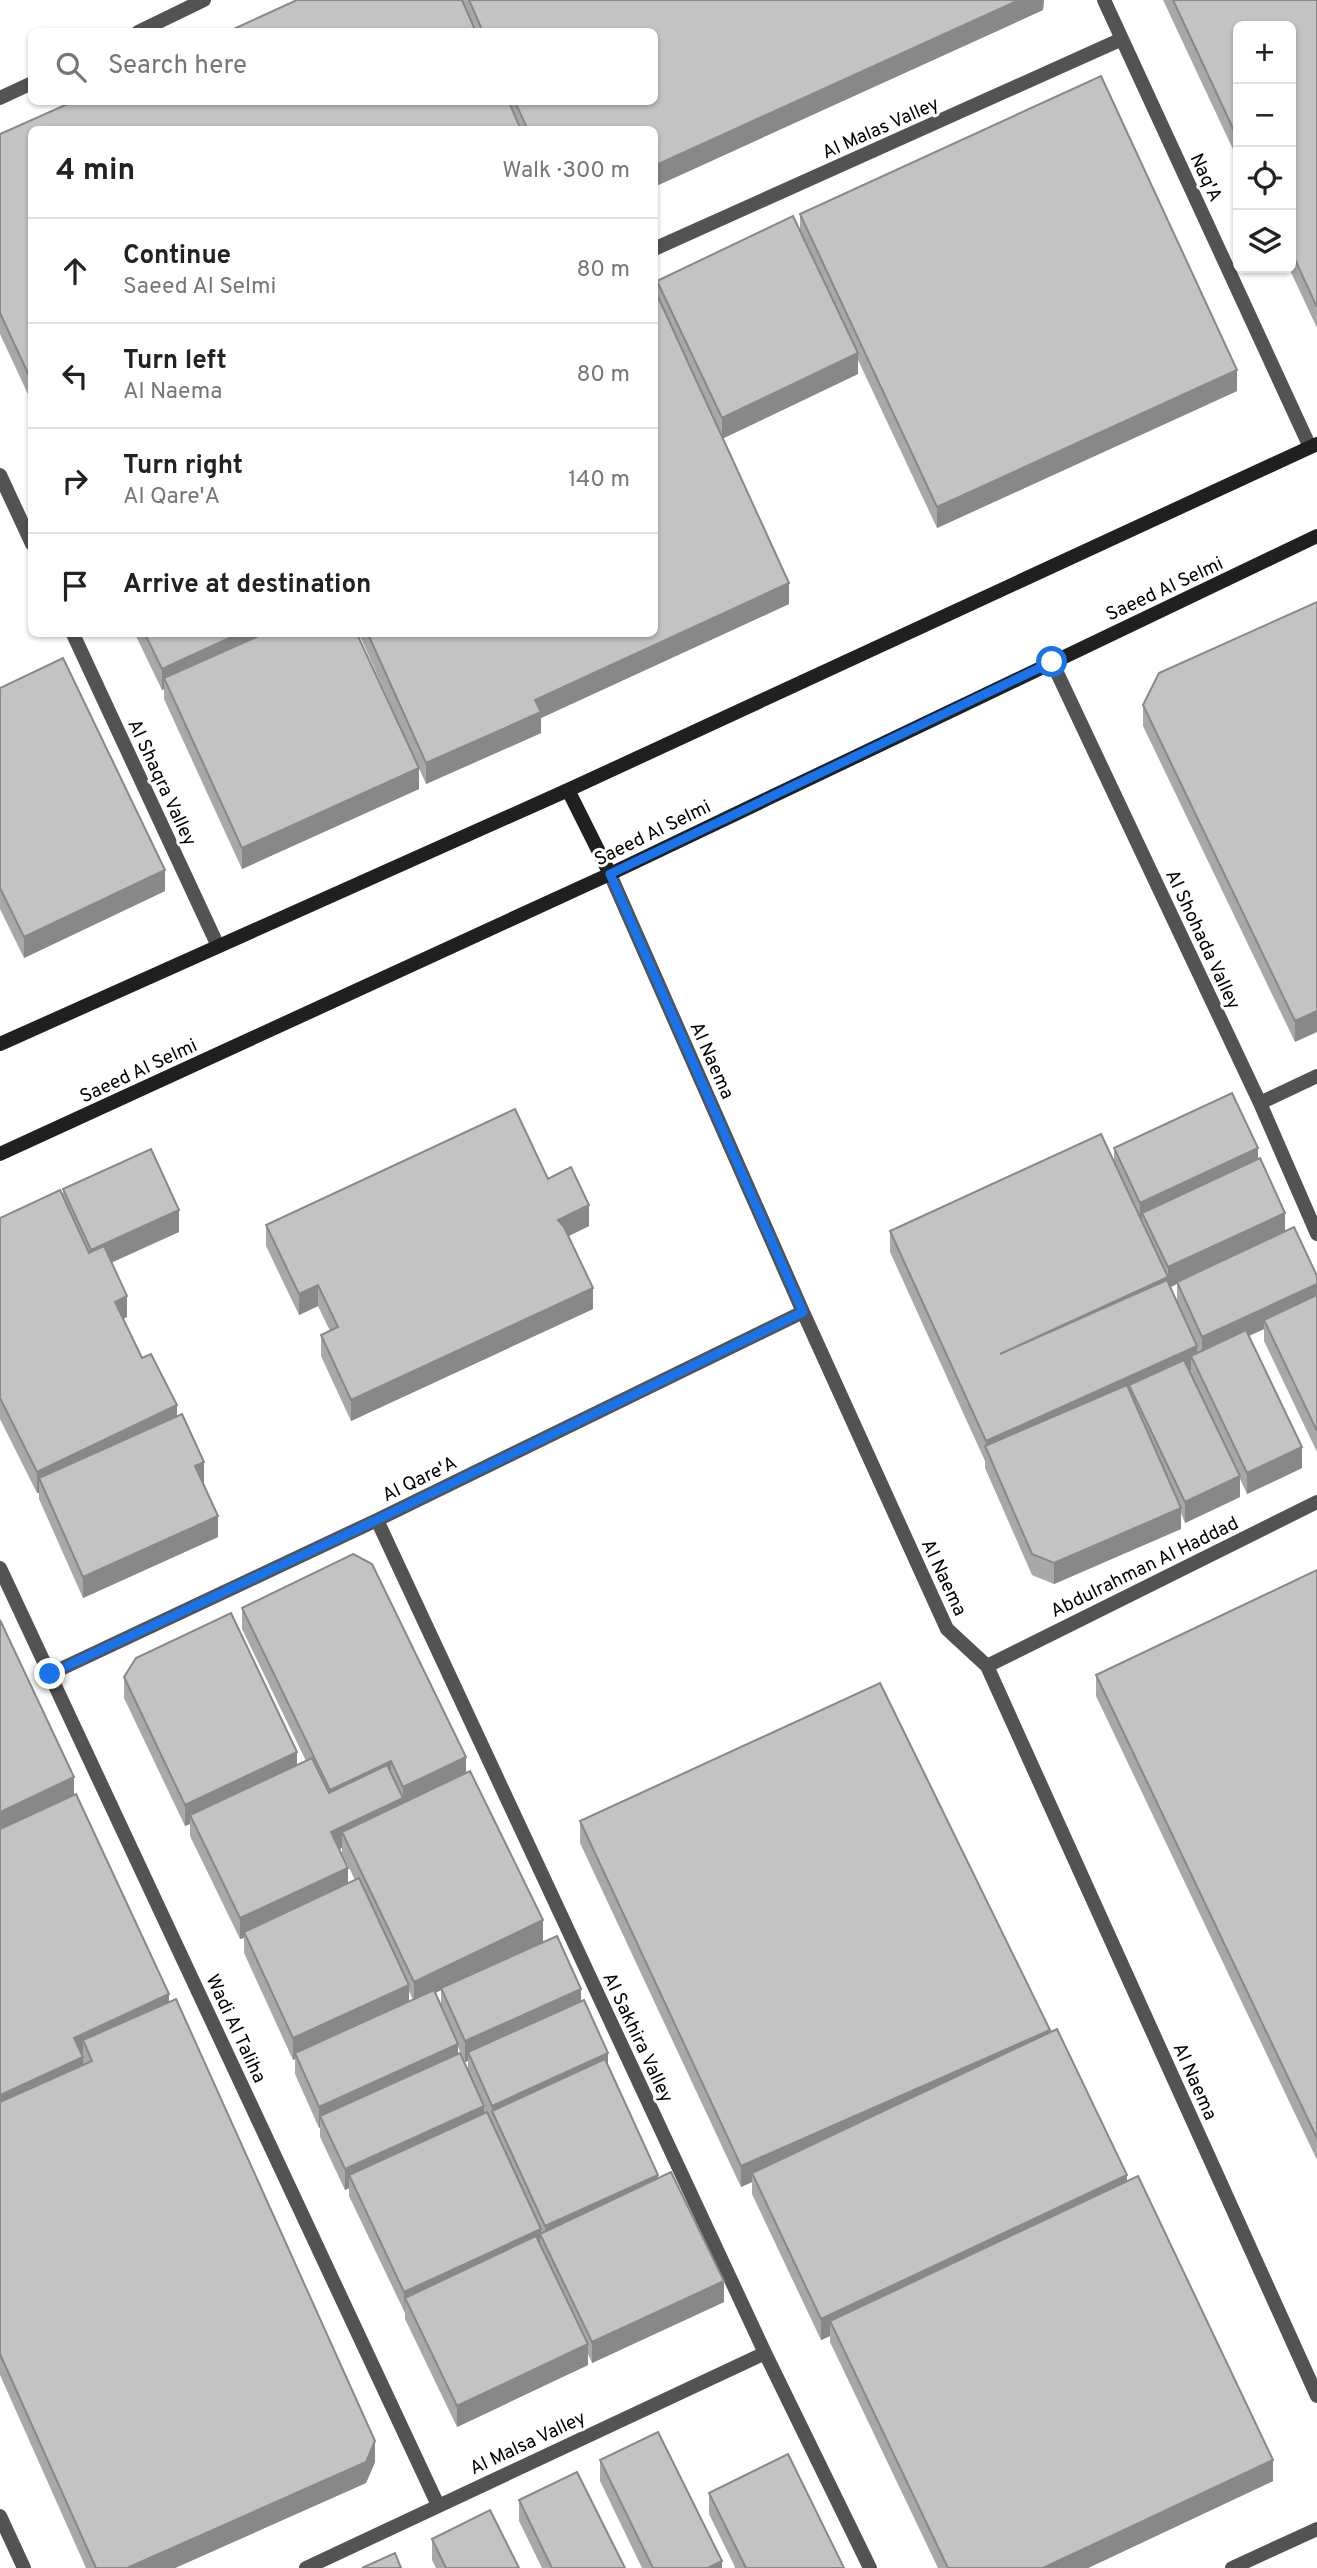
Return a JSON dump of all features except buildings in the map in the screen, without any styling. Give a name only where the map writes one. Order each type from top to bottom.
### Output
[{"type":"street","points":[[146,28],[204,0]]},
{"type":"street","name":"Naq'A","points":[[1104,0],[1313,445]]},
{"type":"street","name":"Al Malas Valley","points":[[658,247],[1122,39]]},
{"type":"street","points":[[0,98],[28,85]]},
{"type":"street","points":[[0,1044],[568,790],[1313,445]]},
{"type":"street","points":[[0,475],[28,530]]},
{"type":"street","name":"Saeed Al Selmi","points":[[0,1154],[610,874],[1317,536]]},
{"type":"street","name":"Al Shaqra Valley","points":[[74,637],[218,946]]},
{"type":"street","name":"Al Shohada Valley","points":[[1052,662],[1260,1103],[1317,1234]]},
{"type":"street","points":[[568,790],[610,874]]},
{"type":"street","name":"Al Naema","points":[[610,874],[803,1312],[947,1629],[987,1665],[1317,2396]]},
{"type":"street","points":[[1260,1103],[1317,1076]]},
{"type":"street","name":"Al Qare'A","points":[[50,1674],[377,1520],[803,1312]]},
{"type":"street","name":"Abdulrahman Al Haddad","points":[[987,1665],[1317,1502]]},
{"type":"street","name":"Al Sakhira Valley","points":[[377,1520],[765,2353],[870,2568]]},
{"type":"street","name":"Wadi Al Taliha","points":[[0,1568],[438,2505]]},
{"type":"street","name":"Al Malsa Valley","points":[[306,2568],[765,2353]]},
{"type":"street","points":[[0,2516],[24,2568]]},
{"type":"street","points":[[1232,2568],[1317,2529]]},
{"type":"route","points":[[50,1674],[377,1520],[803,1312],[610,874],[1052,662]]}]
